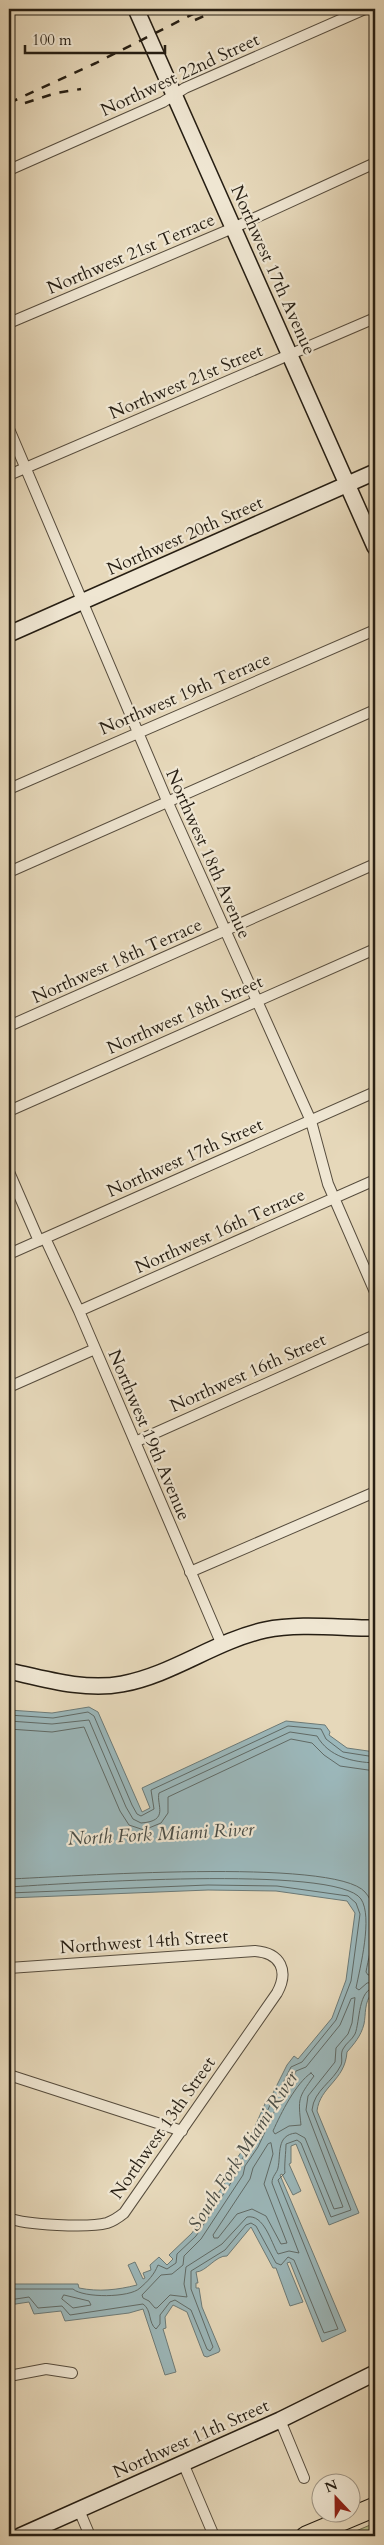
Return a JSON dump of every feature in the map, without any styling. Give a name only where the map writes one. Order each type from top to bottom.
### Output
[{"type":"highway","points":[[306,2536],[375,2507]]},
{"type":"main road","name":"Northwest 17th Avenue","points":[[136,9],[375,547]]},
{"type":"main road","name":"Northwest 20th Street","points":[[9,634],[375,472]]},
{"type":"main road","points":[[9,1672],[75,1684],[120,1684],[152,1675],[222,1645],[264,1630],[288,1627],[375,1628]]},
{"type":"main road","name":"Northwest 11th Street","points":[[20,2536],[280,2420],[375,2374]]},
{"type":"street","name":"Northwest 22nd Street","points":[[9,170],[174,95],[185,88],[365,9]]},
{"type":"street","name":"Northwest 21st Terrace","points":[[9,323],[233,228],[375,163]]},
{"type":"street","name":"Northwest 21st Street","points":[[9,475],[375,318]]},
{"type":"street","name":"Northwest 18th Avenue","points":[[9,429],[168,803],[310,1121],[334,1198],[375,1292]]},
{"type":"street","name":"Northwest 19th Terrace","points":[[9,789],[137,731],[375,630]]},
{"type":"street","points":[[9,872],[375,710]]},
{"type":"street","name":"Northwest 18th Terrace","points":[[9,1026],[375,864]]},
{"type":"street","name":"Northwest 18th Street","points":[[9,1112],[375,949]]},
{"type":"street","name":"Northwest 17th Street","points":[[9,1254],[375,1092]]},
{"type":"street","name":"Northwest 19th Avenue","points":[[9,1172],[79,1311],[222,1645]]},
{"type":"street","name":"Northwest 16th Terrace","points":[[79,1311],[375,1180]]},
{"type":"street","name":"Northwest 16th Street","points":[[135,1442],[375,1334]]},
{"type":"street","points":[[9,1387],[95,1349]]},
{"type":"street","points":[[190,1572],[375,1492]]},
{"type":"street","name":"Northwest 14th Street","points":[[9,1968],[255,1951],[270,1953],[278,1961]]},
{"type":"street","name":"Northwest 13th Street","points":[[9,2218],[21,2222],[87,2225],[113,2220],[128,2209],[277,1993],[284,1979],[278,1961]]},
{"type":"street","points":[[9,2074],[182,2131]]},
{"type":"street","points":[[9,2376],[46,2369],[72,2373]]},
{"type":"street","points":[[280,2420],[304,2478]]},
{"type":"street","points":[[184,2463],[214,2536]]},
{"type":"street","points":[[79,2510],[90,2536]]},
{"type":"green space","points":[[375,2523],[375,2536],[344,2536]]},
{"type":"water","points":[[89,1707],[98,1712],[142,1812],[150,1808],[142,1788],[286,1721],[325,1725],[330,1732],[329,1735],[347,1748],[375,1752],[375,1994],[369,1997],[361,2032],[347,2052],[342,2070],[319,2102],[317,2111],[359,2213],[329,2225],[296,2144],[291,2146],[291,2163],[289,2164],[301,2191],[293,2195],[282,2174],[280,2175],[346,2331],[322,2342],[290,2262],[287,2263],[303,2302],[290,2306],[276,2268],[273,2268],[251,2227],[227,2256],[219,2258],[204,2269],[196,2272],[198,2283],[196,2283],[196,2288],[199,2288],[202,2307],[220,2350],[219,2352],[207,2357],[204,2356],[187,2312],[173,2305],[165,2317],[166,2328],[163,2329],[176,2372],[165,2375],[143,2309],[129,2313],[65,2321],[61,2311],[34,2314],[29,2302],[9,2305],[9,2284],[78,2284],[79,2288],[94,2290],[122,2288],[137,2285],[128,2265],[135,2262],[143,2279],[145,2278],[143,2273],[151,2270],[150,2265],[159,2257],[167,2265],[173,2259],[169,2255],[192,2233],[234,2169],[231,2167],[248,2142],[268,2097],[271,2097],[287,2065],[294,2056],[298,2059],[332,2018],[346,1980],[355,1913],[347,1901],[276,1891],[208,1890],[9,1898],[9,1710],[52,1713]]},
{"type":"railway","points":[[9,103],[96,63],[203,9]]},
{"type":"railway","points":[[195,20],[220,9]]},
{"type":"railway","points":[[25,103],[56,93],[81,89]]},
{"type":"water label","name":"North Fork Miami River","points":[[161,1834]]},
{"type":"water label","name":"South Fork Miami River","points":[[243,2151]]}]
